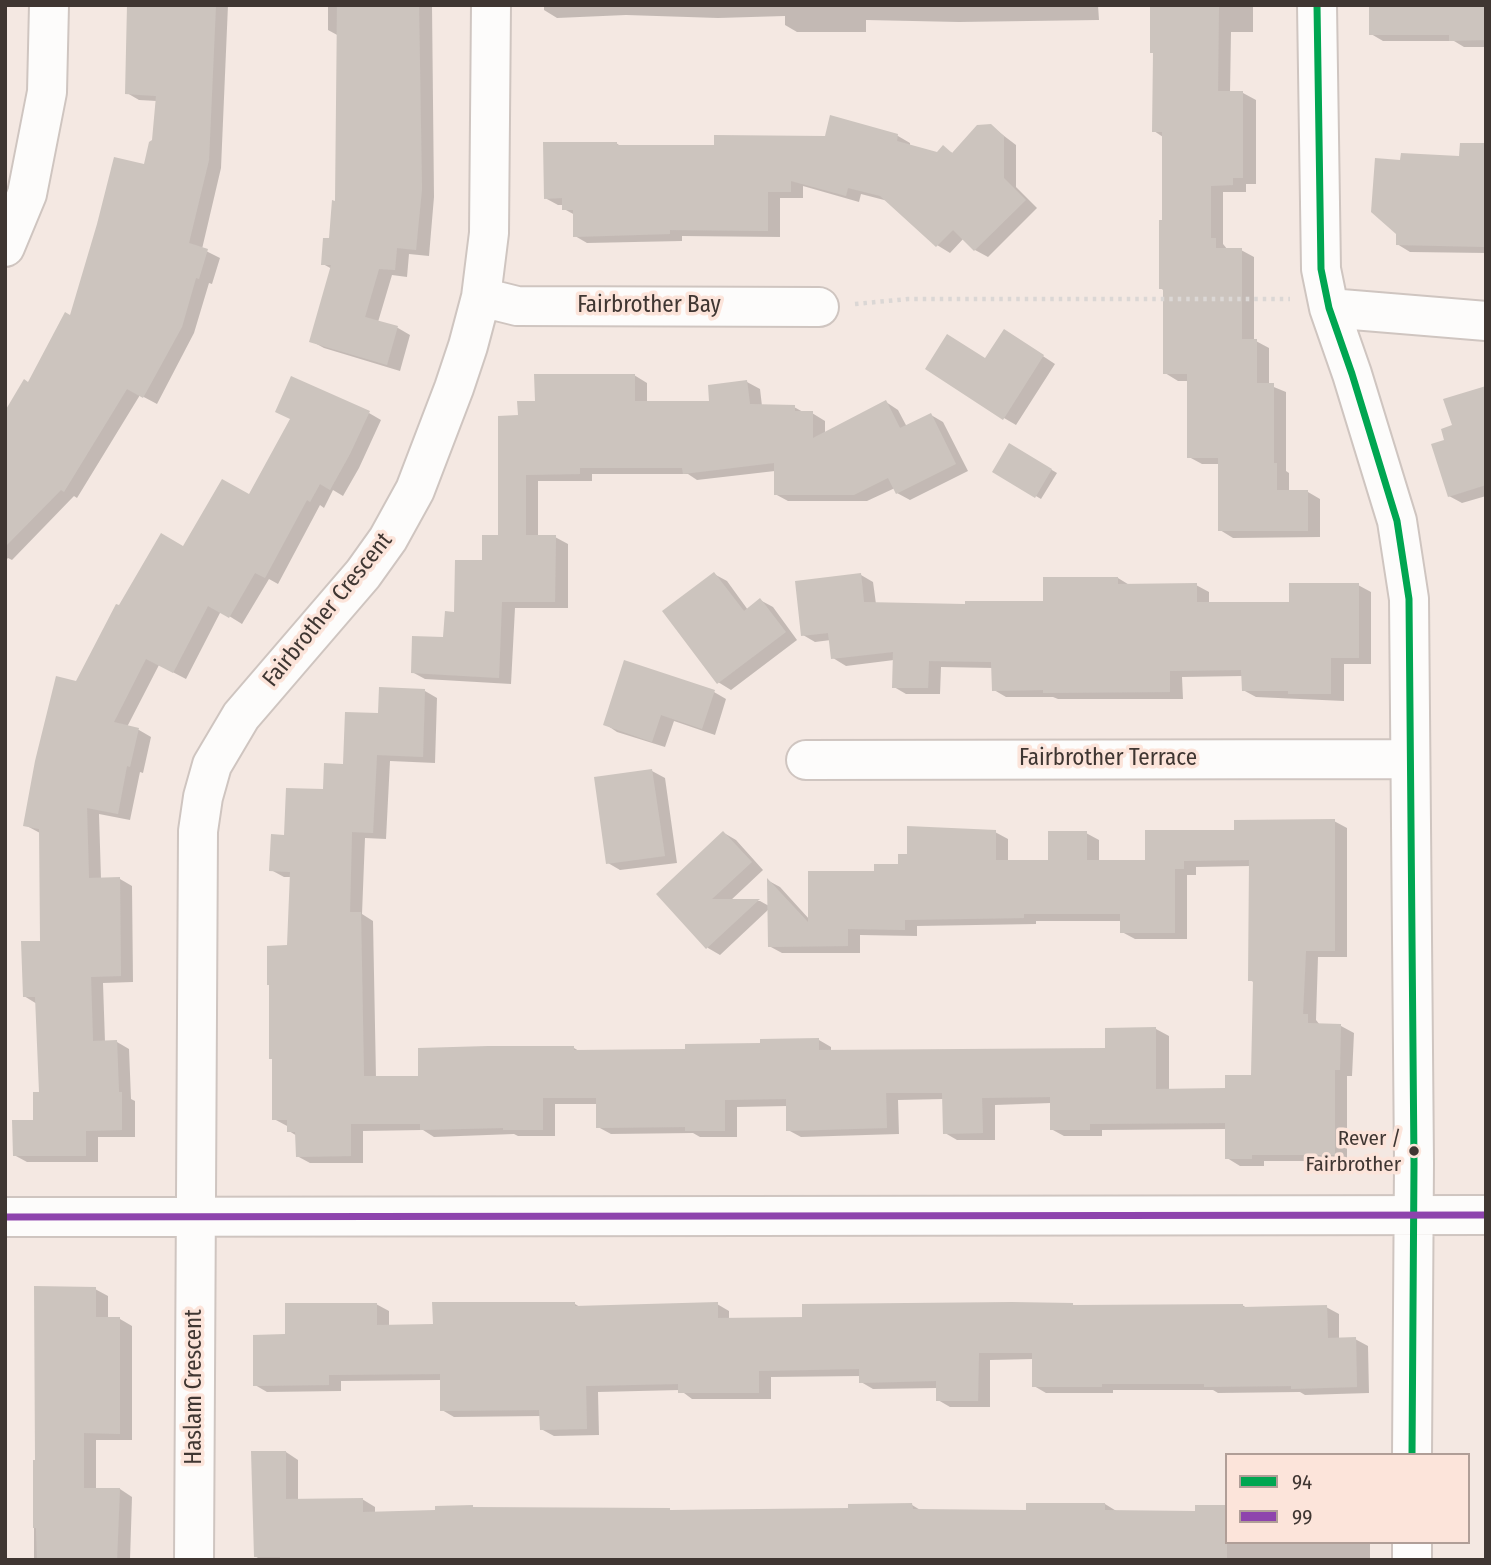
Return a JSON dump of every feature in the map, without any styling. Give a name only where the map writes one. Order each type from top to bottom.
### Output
[{"type":"street","points":[[5,247],[27,194],[47,92],[49,5]]},
{"type":"street","name":"Fairbrother Crescent","points":[[196,1215],[198,831],[203,797],[212,765],[242,716],[363,574],[388,539],[415,490],[435,440],[468,346],[481,297],[489,233],[491,5]]},
{"type":"street","points":[[1317,5],[1321,269],[1312,304],[1352,374],[1397,521],[1409,599],[1414,1214],[1412,1453]]},
{"type":"street","name":"Fairbrother Bay","points":[[481,297],[517,306],[819,307]]},
{"type":"street","points":[[1312,304],[1486,321]]},
{"type":"street","name":"Fairbrother Terrace","points":[[806,760],[1410,758]]},
{"type":"street","name":"Haslam Crescent","points":[[194,1560],[196,1215]]},
{"type":"street","points":[[5,1217],[1486,1215]]},
{"type":"path","points":[[819,307],[901,300],[1312,304]]},
{"type":"building","points":[[127,5],[216,5],[209,160],[189,243],[208,249],[199,279],[196,278],[182,327],[143,398],[127,389],[64,492],[61,490],[5,547],[5,411],[24,379],[28,382],[65,312],[70,315],[114,157],[144,164],[149,142],[152,140],[156,96],[125,94]]},
{"type":"building","points":[[337,5],[419,5],[422,189],[416,250],[397,248],[395,270],[379,269],[365,317],[398,326],[387,365],[309,342],[331,265],[321,265],[323,238],[329,238],[332,200],[335,201]]},
{"type":"building","points":[[1150,5],[1219,5],[1218,91],[1243,91],[1243,178],[1233,178],[1233,185],[1211,186],[1211,238],[1216,238],[1216,248],[1242,248],[1242,339],[1257,339],[1257,383],[1274,383],[1274,463],[1277,463],[1277,490],[1308,490],[1308,531],[1218,531],[1218,458],[1187,458],[1187,374],[1163,374],[1163,289],[1159,289],[1162,132],[1152,132],[1153,53],[1150,53]]},
{"type":"building","points":[[1369,5],[1486,5],[1486,40],[1449,41],[1449,35],[1369,35]]},
{"type":"building","points":[[830,115],[898,134],[897,141],[937,152],[943,145],[952,153],[977,125],[991,124],[1004,136],[1004,178],[1026,200],[974,251],[953,230],[936,247],[880,196],[848,188],[846,196],[791,181],[791,192],[768,192],[768,231],[670,230],[670,234],[573,237],[573,210],[562,210],[562,198],[544,199],[543,142],[714,145],[714,135],[825,136]]},
{"type":"building","points":[[1460,143],[1486,143],[1486,247],[1396,245],[1396,234],[1371,212],[1375,158],[1400,160],[1401,153],[1459,156]]},
{"type":"building","points":[[1004,329],[1044,355],[1003,420],[925,369],[947,334],[985,358]]},
{"type":"building","points":[[534,374],[635,374],[635,401],[709,401],[708,385],[747,380],[750,404],[795,405],[795,411],[813,411],[813,438],[886,400],[900,428],[931,413],[956,464],[896,494],[888,478],[854,495],[774,495],[774,463],[683,474],[682,468],[580,468],[580,474],[526,475],[526,535],[556,535],[555,602],[502,602],[499,678],[411,673],[412,636],[443,637],[445,611],[454,612],[455,560],[482,560],[482,535],[498,535],[498,416],[518,415],[517,401],[535,401]]},
{"type":"building","points":[[291,376],[370,411],[350,454],[330,490],[320,484],[310,502],[307,500],[265,578],[255,573],[229,618],[208,606],[173,673],[146,659],[114,722],[139,728],[130,767],[127,766],[118,814],[87,808],[89,878],[120,877],[121,976],[91,977],[93,1041],[117,1040],[119,1092],[122,1092],[122,1130],[86,1131],[86,1156],[13,1156],[12,1120],[33,1120],[33,1092],[39,1092],[35,997],[23,997],[21,941],[40,941],[39,829],[23,826],[35,761],[56,676],[76,681],[116,604],[119,605],[161,533],[183,546],[222,479],[249,494],[290,419],[275,412]]},
{"type":"building","points":[[1486,386],[1486,485],[1448,497],[1431,444],[1444,440],[1441,429],[1452,425],[1443,399]]},
{"type":"building","points":[[1009,443],[1052,469],[1035,498],[992,472]]},
{"type":"building","points":[[714,572],[744,611],[760,598],[786,632],[717,684],[662,611]]},
{"type":"building","points":[[861,573],[864,602],[965,604],[965,601],[1043,601],[1043,577],[1118,577],[1118,584],[1197,583],[1197,602],[1289,602],[1289,583],[1359,583],[1359,658],[1331,658],[1331,694],[1242,691],[1241,670],[1170,671],[1170,692],[992,691],[991,662],[929,661],[928,688],[892,688],[893,652],[831,659],[828,633],[801,636],[795,581]]},
{"type":"building","points":[[624,660],[715,690],[702,729],[661,715],[652,742],[603,725]]},
{"type":"building","points":[[379,687],[425,689],[423,757],[377,755],[373,833],[352,832],[350,912],[361,912],[364,1076],[418,1076],[418,1048],[574,1046],[574,1050],[685,1049],[685,1044],[760,1043],[760,1039],[819,1038],[819,1050],[1105,1048],[1105,1028],[1156,1027],[1156,1089],[1225,1088],[1225,1075],[1251,1075],[1253,981],[1248,981],[1249,860],[1184,861],[1184,869],[1175,869],[1175,933],[1120,933],[1120,914],[1024,914],[1024,918],[905,920],[905,930],[848,929],[848,946],[768,947],[767,878],[808,922],[808,871],[874,871],[874,864],[898,864],[898,854],[907,854],[907,826],[996,830],[996,860],[1048,860],[1048,831],[1087,831],[1087,860],[1145,860],[1145,830],[1234,830],[1234,820],[1335,819],[1335,951],[1306,951],[1303,1014],[1308,1014],[1308,1023],[1341,1024],[1340,1070],[1335,1070],[1335,1155],[1252,1155],[1252,1159],[1225,1159],[1225,1123],[1090,1124],[1090,1130],[1050,1130],[1050,1097],[982,1098],[983,1133],[943,1134],[942,1093],[886,1093],[887,1128],[786,1131],[786,1099],[725,1100],[725,1131],[685,1131],[685,1127],[596,1128],[596,1098],[543,1098],[543,1130],[420,1130],[420,1124],[351,1124],[351,1156],[296,1157],[295,1132],[287,1132],[287,1120],[272,1120],[267,946],[287,945],[290,872],[269,871],[271,834],[284,835],[286,788],[323,789],[324,763],[343,764],[345,712],[378,713]]},
{"type":"building","points":[[652,769],[665,856],[606,864],[594,777]]},
{"type":"building","points":[[723,831],[752,862],[712,899],[760,899],[706,949],[656,894]]},
{"type":"building","points":[[34,1286],[96,1287],[96,1317],[120,1317],[120,1434],[84,1433],[84,1488],[120,1488],[117,1560],[37,1560],[36,1528],[33,1528]]},
{"type":"building","points":[[432,1302],[575,1302],[575,1306],[718,1302],[718,1318],[802,1317],[802,1304],[1012,1302],[1073,1305],[1243,1304],[1243,1307],[1327,1305],[1328,1338],[1356,1337],[1357,1387],[1291,1389],[1291,1386],[1102,1384],[1102,1387],[1032,1387],[1032,1353],[979,1353],[978,1401],[936,1401],[936,1381],[859,1383],[859,1369],[759,1371],[759,1393],[678,1393],[678,1384],[586,1386],[587,1429],[540,1430],[539,1410],[440,1411],[440,1374],[329,1375],[329,1385],[253,1386],[253,1335],[285,1334],[285,1303],[377,1303],[377,1325],[433,1324]]},
{"type":"building","points":[[251,1451],[286,1451],[286,1499],[363,1498],[363,1512],[435,1510],[435,1506],[473,1505],[670,1510],[848,1508],[848,1504],[912,1503],[913,1509],[1026,1510],[1026,1503],[1105,1503],[1105,1510],[1195,1511],[1195,1505],[1225,1505],[1227,1544],[1227,1560],[280,1560],[280,1557],[254,1557]]},
{"type":"transit line","name":"94","points":[[1317,5],[1321,269],[1329,308],[1397,521],[1409,599],[1414,1163],[1412,1453]]},
{"type":"transit line","name":"99","points":[[5,1217],[1486,1215]]},
{"type":"place","name":"Rever / Fairbrother","points":[[1414,1151]]}]
